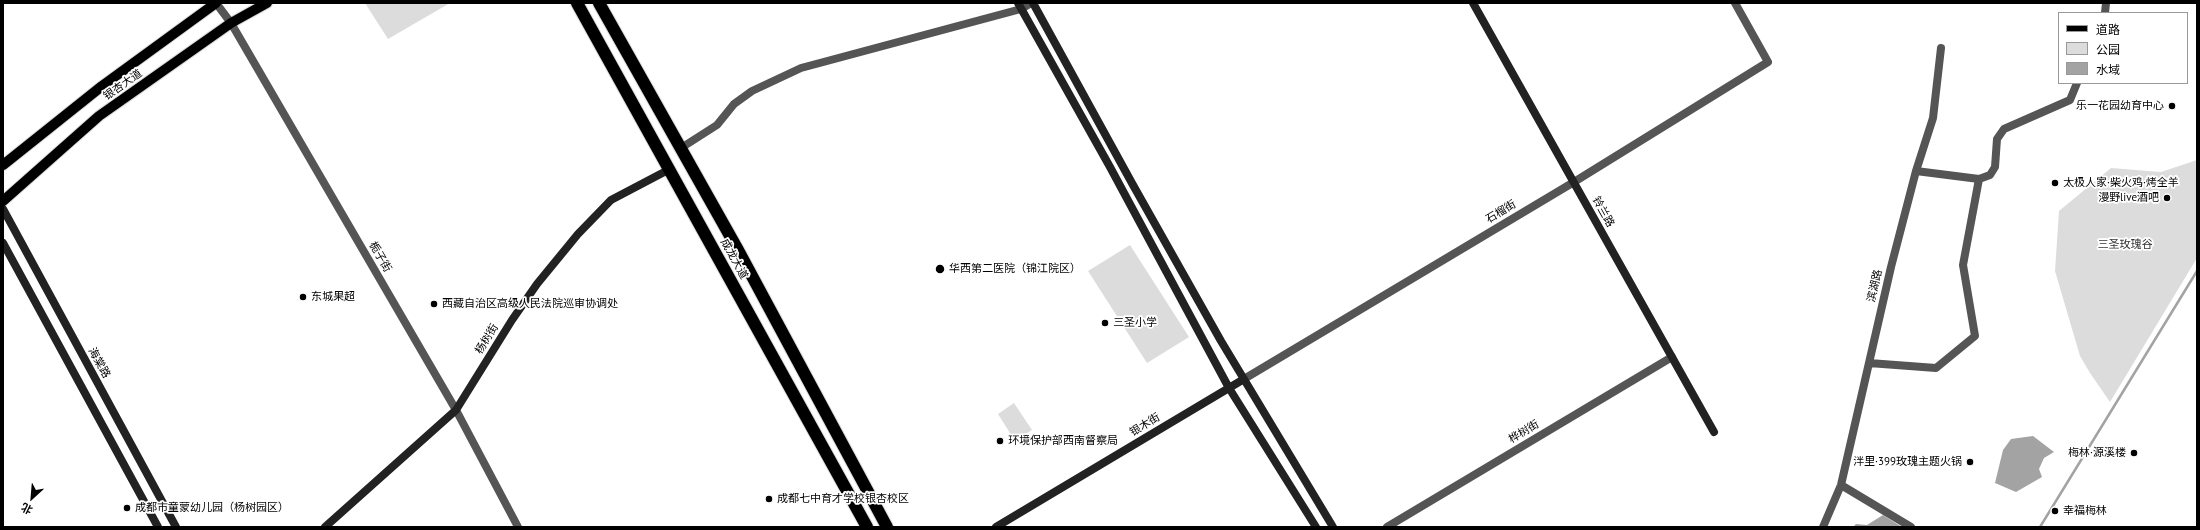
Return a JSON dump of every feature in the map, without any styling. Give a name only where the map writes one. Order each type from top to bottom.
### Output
[{"type":"highway","name":"成龙大道","points":[[577,3],[867,527]]},
{"type":"highway","name":"成龙大道","points":[[599,3],[681,148],[887,527]]},
{"type":"main road","name":"银杏大道","points":[[3,165],[102,86],[216,3]]},
{"type":"main road","name":"银杏大道","points":[[3,201],[99,116],[231,23],[267,3]]},
{"type":"street","name":"栀子街","points":[[216,3],[231,23],[456,410],[518,527]]},
{"type":"street","points":[[681,148],[717,124],[734,104],[752,91],[801,68],[1032,3],[1133,185],[1244,379],[1333,527]]},
{"type":"street","name":"铃兰路","points":[[1473,3],[1714,432]]},
{"type":"street","name":"石榴街","points":[[1244,379],[1574,182],[1768,62],[1735,3]]},
{"type":"street","points":[[1020,6],[1110,167],[1229,388],[1316,527]]},
{"type":"street","name":"滨湖路","points":[[1822,527],[1841,486],[1869,363],[1916,171],[1933,118],[1941,48]]},
{"type":"street","points":[[1916,171],[1979,179],[1990,175],[1995,167],[1997,139],[2004,130],[2070,100],[2077,84]]},
{"type":"street","name":"杨树街","points":[[325,527],[456,410],[512,320],[537,284],[578,234],[611,200],[670,170]]},
{"type":"street","points":[[1869,363],[1936,368],[1975,336],[1963,265],[1979,179]]},
{"type":"street","name":"海棠路","points":[[3,208],[176,527]]},
{"type":"street","points":[[3,243],[158,527]]},
{"type":"street","name":"桦树街","points":[[1387,527],[1672,357]]},
{"type":"street","name":"银木街","points":[[996,527],[1244,379]]},
{"type":"street","points":[[1841,486],[1911,527]]},
{"type":"green space","points":[[365,3],[450,3],[388,39]]},
{"type":"green space","name":"三圣玫瑰谷","points":[[2197,160],[2197,258],[2110,402],[2080,356],[2055,271],[2059,211],[2111,168],[2161,172]]},
{"type":"green space","points":[[1130,245],[1189,337],[1147,363],[1088,271]]},
{"type":"green space","points":[[1014,403],[1032,430],[1015,441],[998,414]]},
{"type":"water","points":[[2033,436],[2054,452],[2044,458],[2039,469],[2042,477],[2016,492],[1995,483],[2003,450],[2011,439]]},
{"type":"water","points":[[1883,515],[1902,527],[1853,527],[1856,524],[1867,525]]},
{"type":"waterway","points":[[2040,527],[2197,271]]},
{"type":"place","name":"乐一花园幼育中心","points":[[2172,106]]},
{"type":"place","name":"太极人家·柴火鸡·烤全羊","points":[[2055,183]]},
{"type":"place","name":"漫野live酒吧","points":[[2167,198]]},
{"type":"place","name":"华西第二医院（锦江院区）","points":[[940,269]]},
{"type":"place","name":"东城果超","points":[[303,297]]},
{"type":"place","name":"西藏自治区高级人民法院巡审协调处","points":[[434,304]]},
{"type":"place","name":"三圣小学","points":[[1105,323]]},
{"type":"place","name":"环境保护部西南督察局","points":[[1000,441]]},
{"type":"place","name":"梅林·源溪楼","points":[[2134,453]]},
{"type":"place","name":"泮里·399玫瑰主题火锅","points":[[1970,462]]},
{"type":"place","name":"成都七中育才学校银杏校区","points":[[769,499]]},
{"type":"place","name":"成都市童蒙幼儿园（杨树园区）","points":[[127,508]]},
{"type":"place","name":"幸福梅林","points":[[2055,511]]}]
